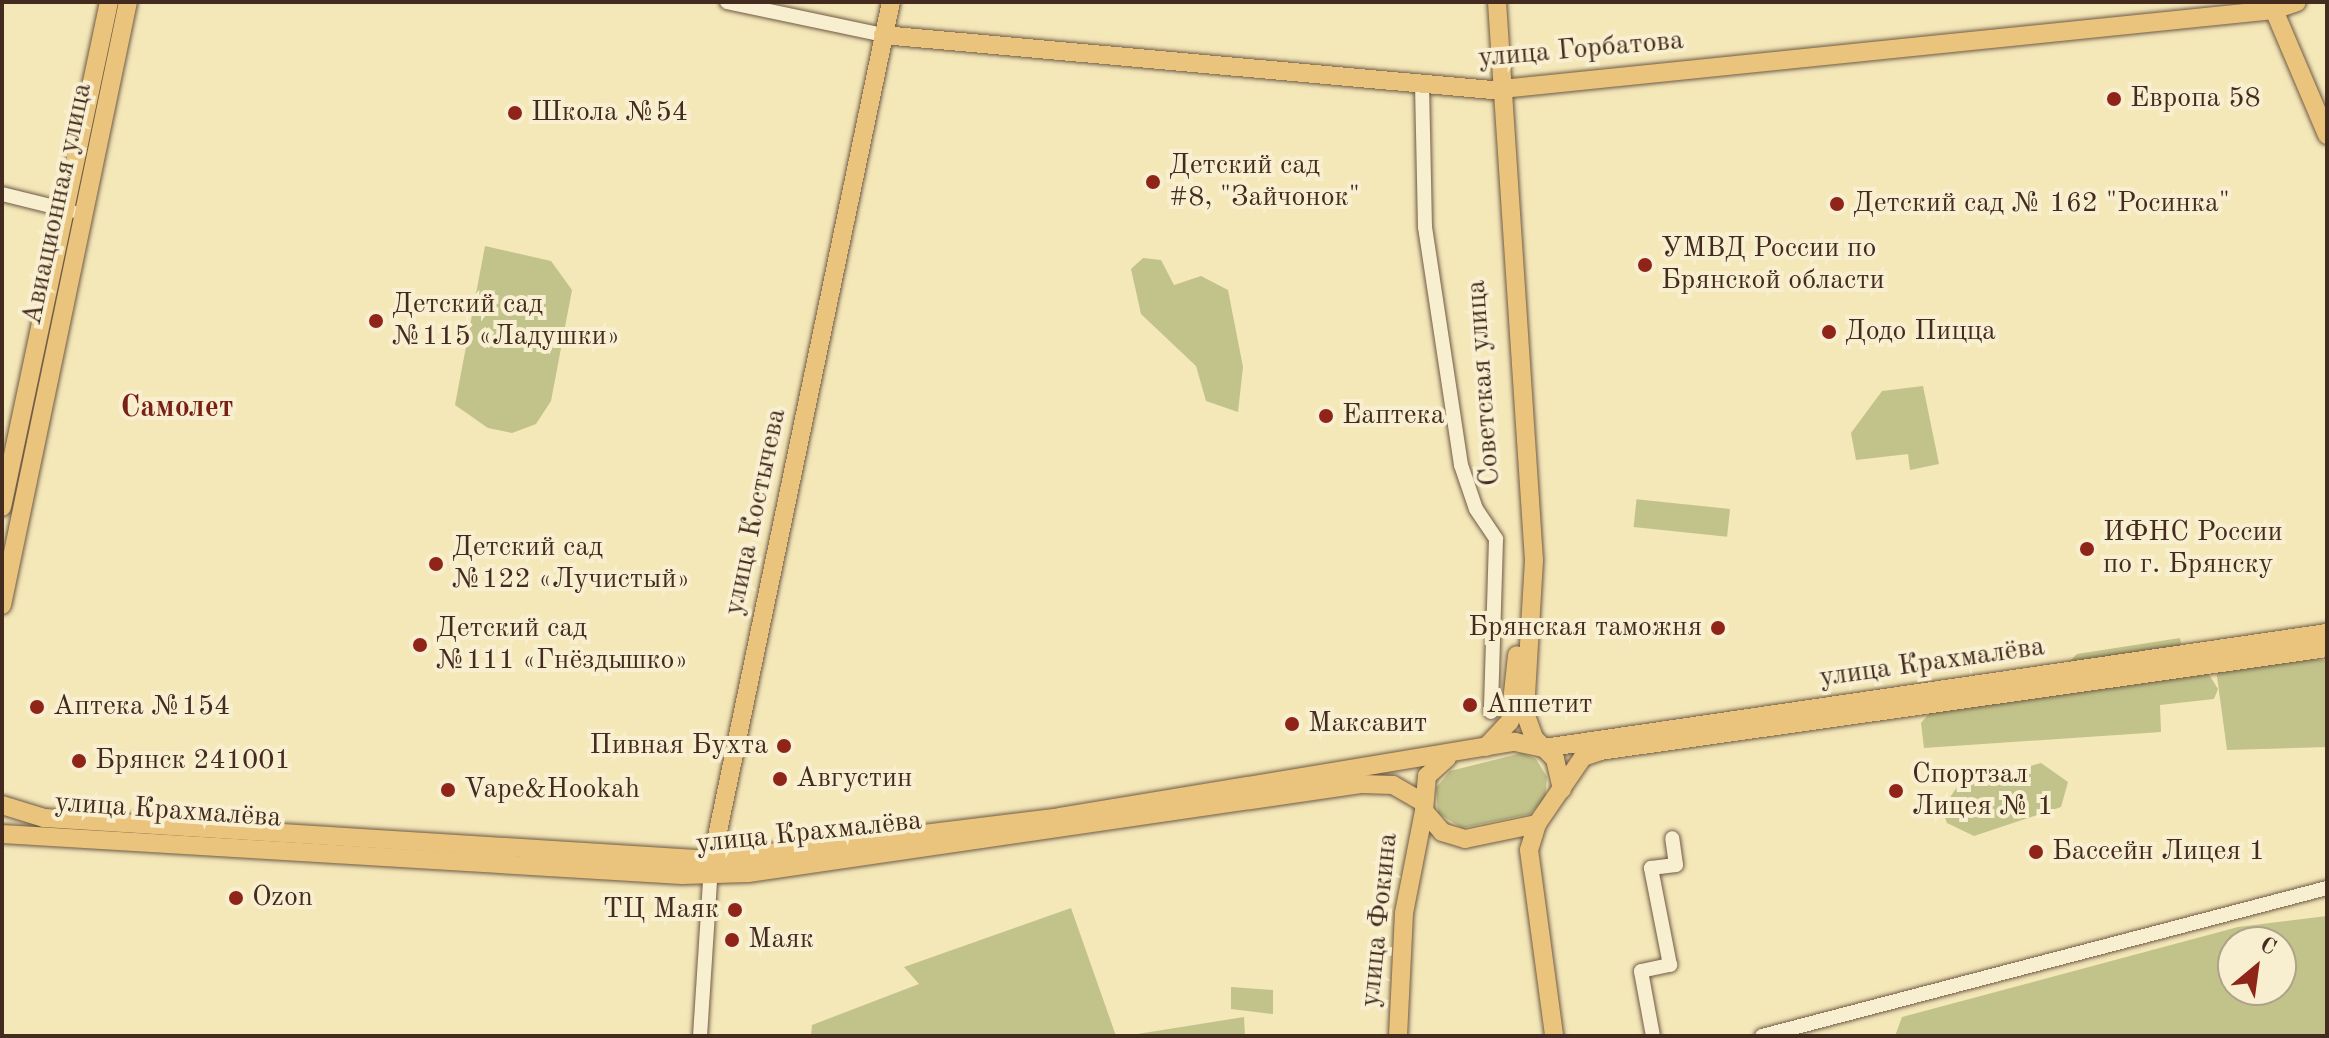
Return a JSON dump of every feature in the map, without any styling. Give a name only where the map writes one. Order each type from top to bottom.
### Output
[{"type":"main road","name":"Авиационная улица","points":[[2,507],[109,2]]},
{"type":"main road","name":"Авиационная улица","points":[[2,605],[128,2]]},
{"type":"main road","name":"улица Костычева","points":[[711,867],[891,2]]},
{"type":"main road","name":"Советская улица","points":[[1484,2],[1497,89],[1534,545],[1529,729],[1544,748]]},
{"type":"main road","name":"Советская улица","points":[[1483,749],[1510,721],[1522,592],[1497,89],[1497,2]]},
{"type":"main road","name":"улица Горбатова","points":[[883,35],[1497,89],[2274,10],[2297,2]]},
{"type":"main road","points":[[2274,10],[2327,135]]},
{"type":"main road","name":"улица Крахмалёва","points":[[1544,748],[2208,653],[2327,633]]},
{"type":"main road","points":[[1554,1036],[1529,850],[1537,824],[1583,757],[1600,751],[2327,648]]},
{"type":"main road","points":[[1537,824],[1457,838],[1423,806],[1427,776],[1449,756],[1515,742],[1544,748],[1562,789]]},
{"type":"main road","name":"улица Крахмалёва","points":[[2,805],[44,818],[711,867],[1359,772],[1449,756]]},
{"type":"main road","name":"улица Крахмалёва","points":[[2,834],[711,867],[1361,784],[1393,785],[1423,806]]},
{"type":"main road","name":"улица Фокина","points":[[1398,1036],[1404,913],[1423,806]]},
{"type":"street","name":"улица Горбатова","points":[[727,2],[883,35]]},
{"type":"street","points":[[1422,84],[1425,227],[1459,450],[1476,509],[1496,539],[1491,712]]},
{"type":"street","points":[[2,194],[86,214]]},
{"type":"street","points":[[1653,1036],[1641,971],[1670,965],[1651,868],[1676,865],[1672,838]]},
{"type":"street","name":"улица Костычева","points":[[700,1036],[711,867]]},
{"type":"street","points":[[1762,1036],[2327,888]]},
{"type":"green space","points":[[485,246],[551,261],[572,290],[551,401],[536,424],[512,433],[488,428],[455,405]]},
{"type":"green space","points":[[1143,258],[1161,260],[1174,285],[1201,276],[1228,290],[1243,367],[1238,412],[1206,401],[1196,366],[1141,314],[1131,269]]},
{"type":"green space","points":[[1923,386],[1939,464],[1910,470],[1908,454],[1856,460],[1851,433],[1882,391]]},
{"type":"green space","points":[[1637,499],[1730,509],[1727,537],[1634,527]]},
{"type":"green space","points":[[2180,638],[2182,648],[2064,667],[2077,654]]},
{"type":"green space","points":[[2297,657],[2327,661],[2327,747],[2227,750],[2216,669]]},
{"type":"green space","points":[[2208,673],[2218,689],[2214,699],[2160,705],[2161,732],[1924,748],[1921,723],[1932,710]]},
{"type":"green space","points":[[1522,753],[1536,759],[1547,777],[1545,799],[1530,814],[1462,828],[1438,813],[1436,788],[1450,771]]},
{"type":"green space","points":[[2041,763],[2068,782],[2061,807],[1974,836],[1947,823],[1942,809],[1957,787]]},
{"type":"green space","points":[[1071,908],[1116,1036],[811,1036],[812,1025],[919,984],[904,967]]},
{"type":"green space","points":[[2327,916],[2327,1036],[1895,1036],[1902,1017],[2217,933],[2217,1006],[2297,1006],[2297,926],[2246,926]]},
{"type":"green space","points":[[1231,987],[1273,990],[1273,1014],[1231,1009]]},
{"type":"green space","points":[[1244,1017],[1245,1036],[1125,1036]]},
{"type":"place","name":"Европа 58","points":[[2114,99]]},
{"type":"place","name":"Школа №54","points":[[515,113]]},
{"type":"place","name":"Детский сад #8, \"Зайчонок\"","points":[[1153,182]]},
{"type":"place","name":"Детский сад № 162 \"Росинка\"","points":[[1837,204]]},
{"type":"place","name":"УМВД России по Брянской области","points":[[1645,265]]},
{"type":"place","name":"Детский сад №115 «Ладушки»","points":[[376,321]]},
{"type":"place","name":"Додо Пицца","points":[[1829,332]]},
{"type":"place","name":"Еаптека","points":[[1326,416]]},
{"type":"place","name":"ИФНС России по г. Брянску","points":[[2087,549]]},
{"type":"place","name":"Детский сад №122 «Лучистый»","points":[[436,564]]},
{"type":"place","name":"Брянская таможня","points":[[1718,628]]},
{"type":"place","name":"Детский сад №111 «Гнёздышко»","points":[[420,645]]},
{"type":"place","name":"Аппетит","points":[[1470,705]]},
{"type":"place","name":"Аптека №154","points":[[37,707]]},
{"type":"place","name":"Максавит","points":[[1292,724]]},
{"type":"place","name":"Пивная Бухта","points":[[784,746]]},
{"type":"place","name":"Брянск 241001","points":[[79,761]]},
{"type":"place","name":"Августин","points":[[780,779]]},
{"type":"place","name":"Vape&Hookah","points":[[448,790]]},
{"type":"place","name":"Спортзал Лицея № 1","points":[[1896,791]]},
{"type":"place","name":"Бассейн Лицея 1","points":[[2036,852]]},
{"type":"place","name":"Ozon","points":[[236,898]]},
{"type":"place","name":"ТЦ Маяк","points":[[735,910]]},
{"type":"place","name":"Маяк","points":[[732,940]]},
{"type":"district","name":"Самолет","points":[[177,408]]}]
